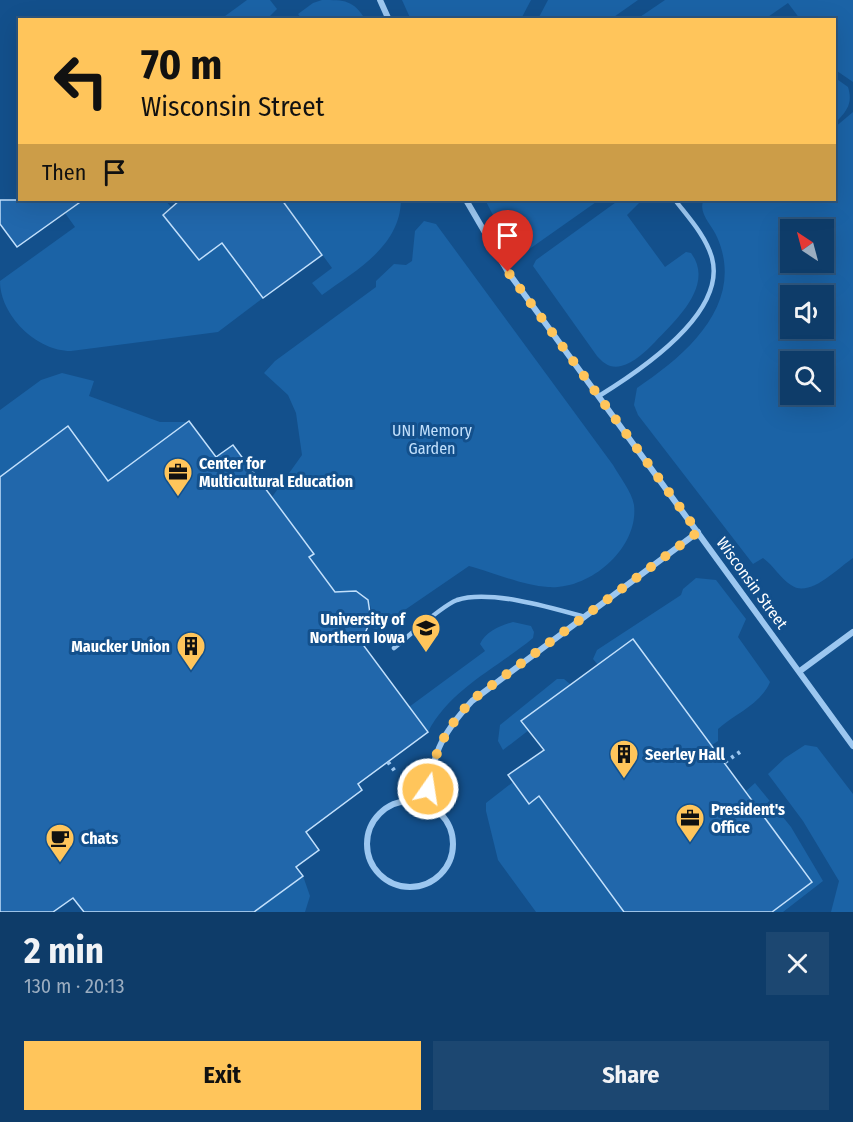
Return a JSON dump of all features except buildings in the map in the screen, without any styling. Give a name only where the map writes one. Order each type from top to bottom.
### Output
[{"type":"street","points":[[380,0],[388,18]]},
{"type":"street","name":"Wisconsin Street","points":[[467,201],[508,272],[853,746]]},
{"type":"street","points":[[425,804],[437,749],[449,726],[472,700],[698,532]]},
{"type":"street","points":[[800,671],[853,632]]},
{"type":"street","points":[[405,802],[425,804],[441,814],[449,824],[453,851],[449,864],[441,875],[430,883],[417,887],[403,887],[389,882],[377,873],[369,860],[367,845],[369,831],[376,817],[388,807],[405,802]]},
{"type":"lane","points":[[598,396],[645,367],[674,340],[697,312],[709,290],[713,268],[708,247],[676,201]]},
{"type":"lane","points":[[394,648],[455,601],[474,596],[557,609],[585,617]]},
{"type":"path","points":[[725,762],[740,752]]},
{"type":"path","points":[[388,762],[397,774]]},
{"type":"green space","points":[[247,0],[270,0],[277,9],[268,18],[222,18]]},
{"type":"green space","points":[[322,0],[348,2],[364,18],[301,18],[298,14],[313,3]]},
{"type":"green space","points":[[402,0],[531,0],[522,18],[410,18]]},
{"type":"green space","points":[[548,0],[638,0],[612,18],[539,18]]},
{"type":"green space","points":[[665,0],[853,0],[853,82],[836,70],[836,18],[799,18],[788,3],[766,18],[638,18]]},
{"type":"green space","points":[[836,78],[848,87],[850,98],[846,110],[836,122]]},
{"type":"green space","points":[[853,112],[853,558],[832,575],[806,588],[791,585],[763,558],[753,564],[638,415],[634,405],[637,388],[692,343],[718,305],[724,284],[724,261],[717,237],[702,209],[704,201],[836,201],[836,126]]},
{"type":"green space","points":[[81,201],[166,201],[171,207],[163,215],[199,260],[235,233],[226,248],[263,298],[218,332],[71,351],[45,345],[22,329],[13,318],[6,306],[0,281],[75,227],[65,213]]},
{"type":"green space","points":[[278,201],[401,201],[399,217],[385,244],[362,266],[322,295],[312,283],[332,268],[286,205],[274,204]]},
{"type":"green space","points":[[486,201],[598,201],[528,250],[513,244],[497,223]]},
{"type":"green space","points":[[618,201],[641,201],[627,215],[665,267],[686,252],[691,253],[697,265],[698,277],[696,289],[690,301],[664,333],[635,359],[614,367],[597,356],[533,266],[536,260]]},
{"type":"green space","name":"UNI Memory Garden","points":[[424,221],[436,224],[613,465],[633,500],[633,521],[629,536],[620,551],[595,574],[580,582],[564,586],[539,586],[469,566],[377,629],[368,627],[371,611],[365,597],[356,591],[337,593],[309,557],[313,554],[272,497],[302,455],[296,413],[288,395],[264,373],[275,361],[376,287],[376,281],[394,264],[406,265],[412,261],[415,231]]},
{"type":"green space","points":[[62,373],[94,381],[89,396],[160,422],[187,422],[129,465],[121,498],[68,426],[0,477],[0,410],[41,380]]},
{"type":"green space","points":[[696,578],[716,580],[746,619],[738,637],[770,682],[754,703],[718,729],[718,741],[712,745],[633,639],[598,665],[593,659],[597,650],[681,595],[683,589]]},
{"type":"green space","points":[[513,622],[531,626],[534,632],[533,638],[461,691],[437,717],[428,732],[409,707],[485,651],[480,644],[489,633]]},
{"type":"green space","points":[[557,679],[564,679],[571,685],[529,730],[503,750],[498,741],[500,725]]},
{"type":"green space","points":[[805,745],[817,747],[853,794],[853,912],[831,912],[839,881],[803,821],[768,774],[785,758]]},
{"type":"green space","points":[[513,782],[529,803],[539,796],[624,912],[536,912],[498,860],[486,811],[486,803]]},
{"type":"green space","points":[[755,783],[791,827],[823,881],[783,912],[772,912],[812,882],[746,791]]},
{"type":"green space","points":[[303,876],[310,896],[305,912],[254,912]]},
{"type":"place","name":"Center for Multicultural Education","points":[[178,498]]},
{"type":"place","name":"University of Northern Iowa","points":[[426,654]]},
{"type":"place","name":"Maucker Union","points":[[191,672]]},
{"type":"place","name":"Seerley Hall","points":[[624,780]]},
{"type":"place","name":"President's Office","points":[[690,844]]},
{"type":"place","name":"Chats","points":[[60,864]]},
{"type":"route","points":[[428,789],[437,749],[449,726],[472,700],[698,532],[508,272]]}]
